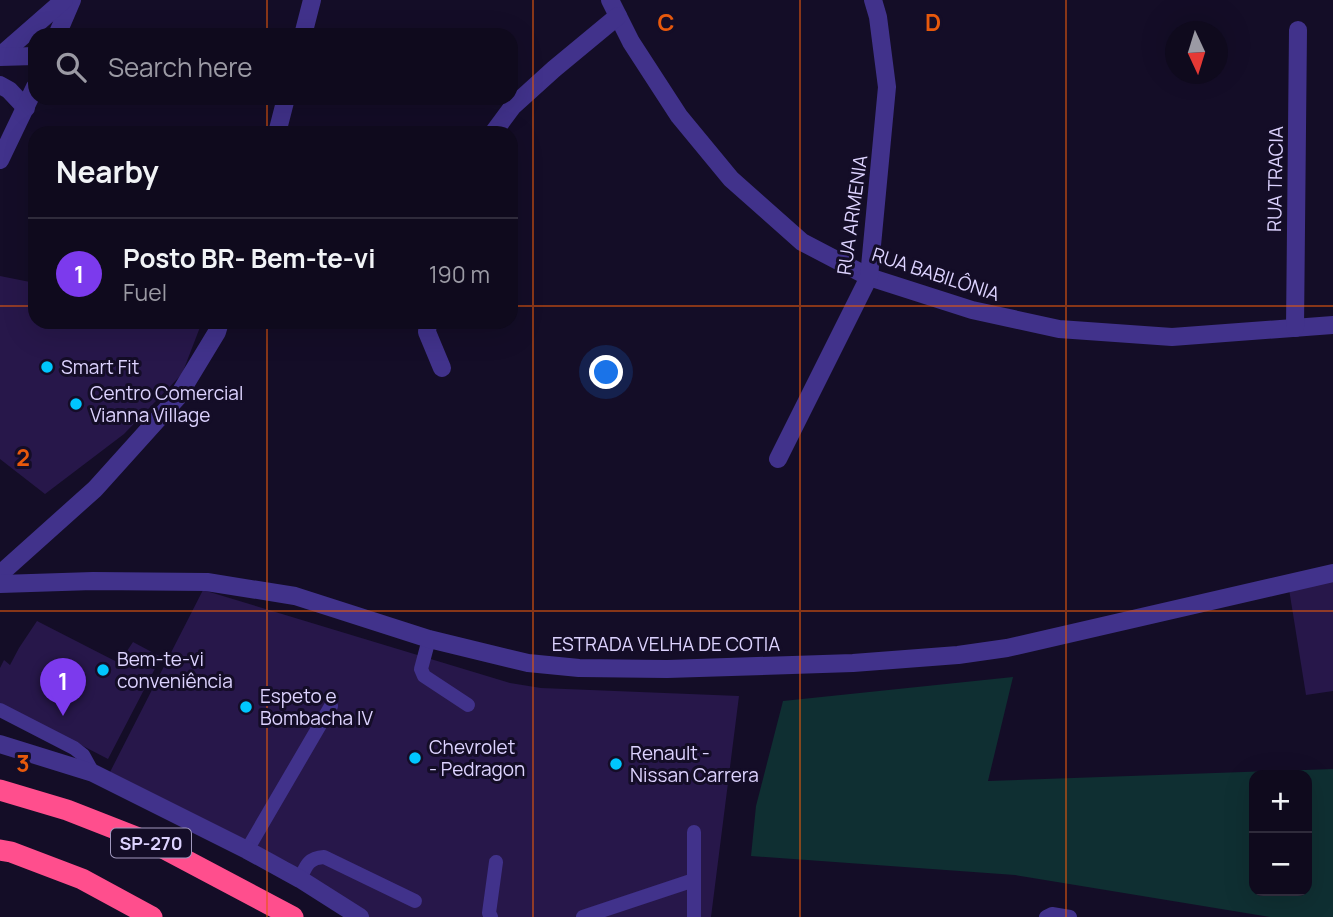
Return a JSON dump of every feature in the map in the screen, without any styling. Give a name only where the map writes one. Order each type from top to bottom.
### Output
[{"type":"highway","name":"SP-270","points":[[0,790],[67,810],[159,846],[293,917]]},
{"type":"highway","points":[[0,850],[82,878],[152,917]]},
{"type":"street","points":[[32,28],[64,0]]},
{"type":"street","points":[[60,28],[72,0]]},
{"type":"street","points":[[305,28],[312,0]]},
{"type":"street","name":"RUA ARMENIA","points":[[778,459],[869,277],[887,87],[878,17],[873,0]]},
{"type":"street","points":[[518,101],[614,8]]},
{"type":"street","name":"RUA BABILÔNIA","points":[[614,8],[631,42],[679,116],[731,179],[802,242],[869,277],[972,310],[1059,328],[1172,337],[1333,325]]},
{"type":"street","name":"RUA TRACIA","points":[[1295,328],[1298,30]]},
{"type":"street","points":[[0,56],[28,32]]},
{"type":"street","points":[[0,56],[28,56]]},
{"type":"street","points":[[0,85],[9,90],[26,108]]},
{"type":"street","points":[[0,160],[28,103]]},
{"type":"street","points":[[278,126],[284,105]]},
{"type":"street","points":[[498,126],[514,105]]},
{"type":"street","points":[[0,574],[95,489],[177,398],[218,329]]},
{"type":"street","points":[[427,329],[442,368]]},
{"type":"street","name":"ESTRADA VELHA DE COTIA","points":[[0,584],[93,581],[207,582],[295,596],[429,639],[528,663],[579,668],[667,669],[853,663],[958,655],[1007,648],[1333,573]]},
{"type":"street","points":[[0,744],[93,773],[247,850],[360,917]]},
{"type":"lane","points":[[429,639],[421,673],[468,705]]},
{"type":"lane","points":[[247,850],[331,706]]},
{"type":"lane","points":[[0,710],[74,748],[83,755],[93,773]]},
{"type":"lane","points":[[694,832],[694,917]]},
{"type":"lane","points":[[300,879],[308,863],[315,858],[324,857],[415,901]]},
{"type":"lane","points":[[489,916],[496,862]]},
{"type":"lane","points":[[583,917],[694,880]]},
{"type":"lane","points":[[1046,917],[1052,914],[1070,917]]},
{"type":"green space","points":[[1013,677],[988,781],[1249,772],[1249,896],[1312,896],[1312,770],[1304,770],[1333,769],[1333,917],[1270,917],[1015,875],[751,856],[756,806],[783,701]]},
{"type":"building","name":"Centro Comercial Vianna Village","points":[[0,276],[28,282],[28,329],[199,329],[182,374],[124,434],[45,494],[0,459]]},
{"type":"building","points":[[1333,581],[1333,691],[1306,695],[1289,589]]},
{"type":"building","points":[[203,590],[510,683],[541,688],[739,696],[711,917],[366,917],[288,862],[109,774]]},
{"type":"building","points":[[37,621],[119,663],[133,642],[161,657],[108,759],[0,703],[0,668],[4,660],[10,665]]},
{"type":"place","name":"Smart Fit","points":[[47,367]]},
{"type":"place","name":"Centro Comercial Vianna Village","points":[[76,404]]},
{"type":"place","name":"Bem-te-vi conveniência","points":[[103,670]]},
{"type":"place","name":"Espeto e Bombacha IV","points":[[246,707]]},
{"type":"place","name":"Posto BR- Bem-te-vi","points":[[63,716]]},
{"type":"place","name":"Chevrolet - Pedragon","points":[[415,758]]},
{"type":"place","name":"Renault - Nissan Carrera","points":[[616,764]]}]
